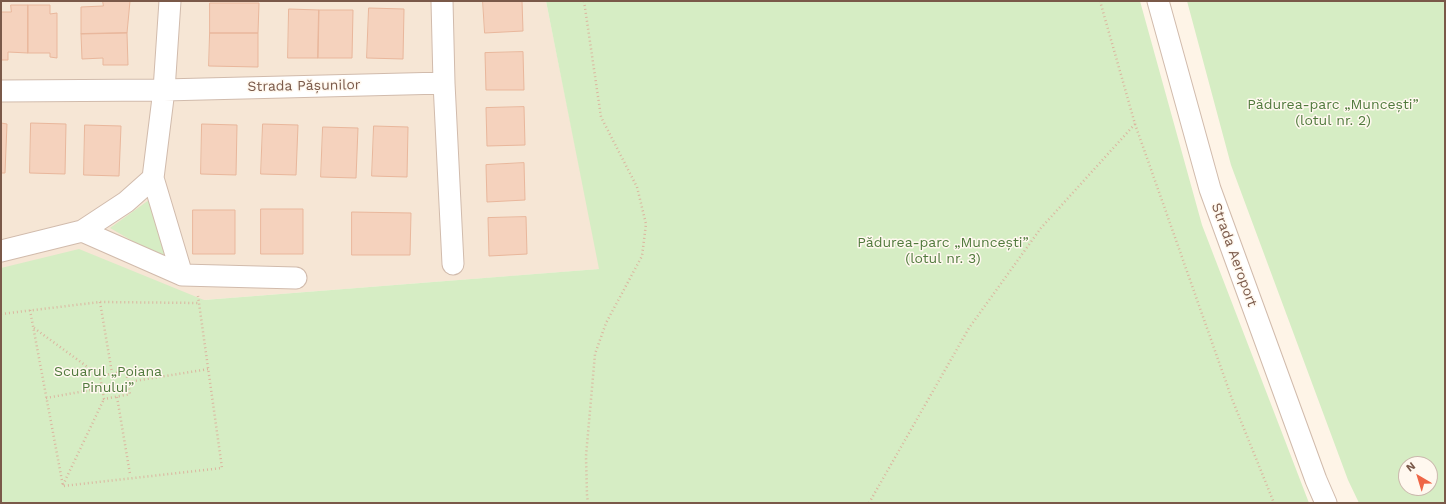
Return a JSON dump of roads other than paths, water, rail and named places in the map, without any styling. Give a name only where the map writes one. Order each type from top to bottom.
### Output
[{"type":"street","points":[[170,1],[164,90],[153,178],[189,275]]},
{"type":"street","points":[[442,1],[444,83],[453,264]]},
{"type":"street","name":"Strada Aeroport","points":[[1158,1],[1210,189],[1316,480],[1326,503]]},
{"type":"street","name":"Strada Pășunilor","points":[[1,91],[164,90],[444,83]]},
{"type":"street","points":[[1,251],[82,231],[126,202],[153,178]]},
{"type":"street","points":[[82,231],[189,275],[296,278]]},
{"type":"park label","name":"Pădurea-parc „Muncești” (lotul nr. 2)","points":[[1333,114]]},
{"type":"park label","name":"Pădurea-parc „Muncești” (lotul nr. 3)","points":[[943,252]]},
{"type":"park label","name":"Scuarul „Poiana Pinului”","points":[[108,380]]}]
